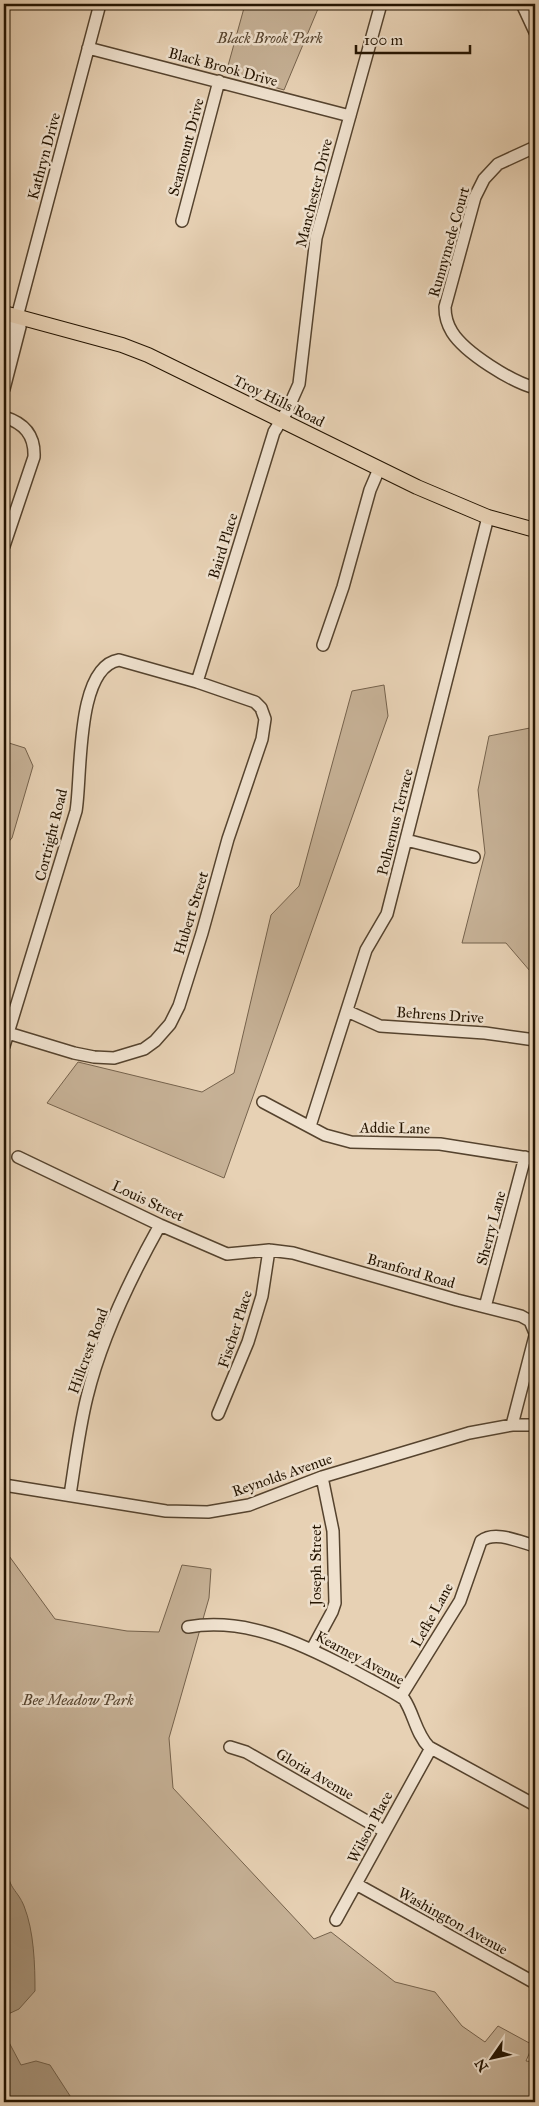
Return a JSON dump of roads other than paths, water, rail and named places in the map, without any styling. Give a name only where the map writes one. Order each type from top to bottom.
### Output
[{"type":"main road","name":"Troy Hills Road","points":[[11,315],[130,348],[417,488],[488,517],[535,530]]},
{"type":"street","name":"Kathryn Drive","points":[[11,315],[100,4]]},
{"type":"street","name":"Manchester Drive","points":[[281,420],[299,384],[316,238],[381,4]]},
{"type":"street","points":[[522,4],[535,32]]},
{"type":"street","name":"Black Brook Drive","points":[[88,48],[350,116]]},
{"type":"street","name":"Seamount Drive","points":[[182,221],[219,81]]},
{"type":"street","name":"Runnymede Court","points":[[535,147],[498,164],[484,179],[475,198],[445,307],[448,325],[463,345],[507,377],[535,388]]},
{"type":"street","points":[[4,351],[11,315]]},
{"type":"street","points":[[4,389],[20,327],[11,315]]},
{"type":"street","points":[[4,417],[13,420],[25,428],[31,435],[34,457],[4,546]]},
{"type":"street","name":"Baird Place","points":[[197,682],[274,432],[281,420]]},
{"type":"street","points":[[323,645],[343,587],[370,490],[379,469]]},
{"type":"street","name":"Polhemus Terrace","points":[[310,1126],[366,950],[387,914],[488,517]]},
{"type":"street","name":"Cortright Road","points":[[4,1046],[76,811],[79,794],[81,735],[98,673],[109,663],[119,660],[197,682]]},
{"type":"street","name":"Hubert Street","points":[[8,1032],[74,1053],[114,1058],[144,1049],[155,1041],[170,1024],[179,1006],[228,840],[265,730],[264,714],[255,702],[197,682]]},
{"type":"street","points":[[406,840],[474,857]]},
{"type":"street","name":"Behrens Drive","points":[[346,1011],[380,1026],[485,1033],[535,1040]]},
{"type":"street","name":"Addie Lane","points":[[263,1102],[325,1135],[351,1142],[440,1144],[530,1158]]},
{"type":"street","name":"Louis Street","points":[[18,1157],[160,1225],[227,1254],[270,1250]]},
{"type":"street","name":"Sherry Lane","points":[[485,1307],[530,1158]]},
{"type":"street","name":"Hillcrest Road","points":[[70,1495],[87,1396],[97,1364],[113,1322],[160,1225]]},
{"type":"street","name":"Branford Road","points":[[270,1250],[293,1253],[520,1316],[532,1324],[535,1334],[512,1425]]},
{"type":"street","name":"Fischer Place","points":[[218,1414],[248,1342],[262,1296],[270,1250]]},
{"type":"street","name":"Reynolds Avenue","points":[[4,1485],[166,1510],[208,1512],[249,1505],[322,1476],[469,1434],[512,1425],[535,1425]]},
{"type":"street","name":"Joseph Street","points":[[312,1650],[335,1603],[333,1531],[322,1476]]},
{"type":"street","name":"Lefke Lane","points":[[401,1696],[460,1601],[481,1541],[490,1536],[535,1546]]},
{"type":"street","name":"Kearney Avenue","points":[[188,1627],[210,1623],[261,1632],[286,1638],[312,1650],[401,1696],[409,1706],[422,1739],[431,1748],[535,1805]]},
{"type":"street","name":"Gloria Avenue","points":[[230,1747],[246,1752],[384,1831]]},
{"type":"street","name":"Wilson Place","points":[[336,1920],[431,1748]]},
{"type":"street","name":"Washington Avenue","points":[[356,1884],[535,1984]]},
{"type":"park label","name":"Black Brook Park","points":[[270,38]]},
{"type":"park label","name":"Bee Meadow Park","points":[[78,1700]]}]
